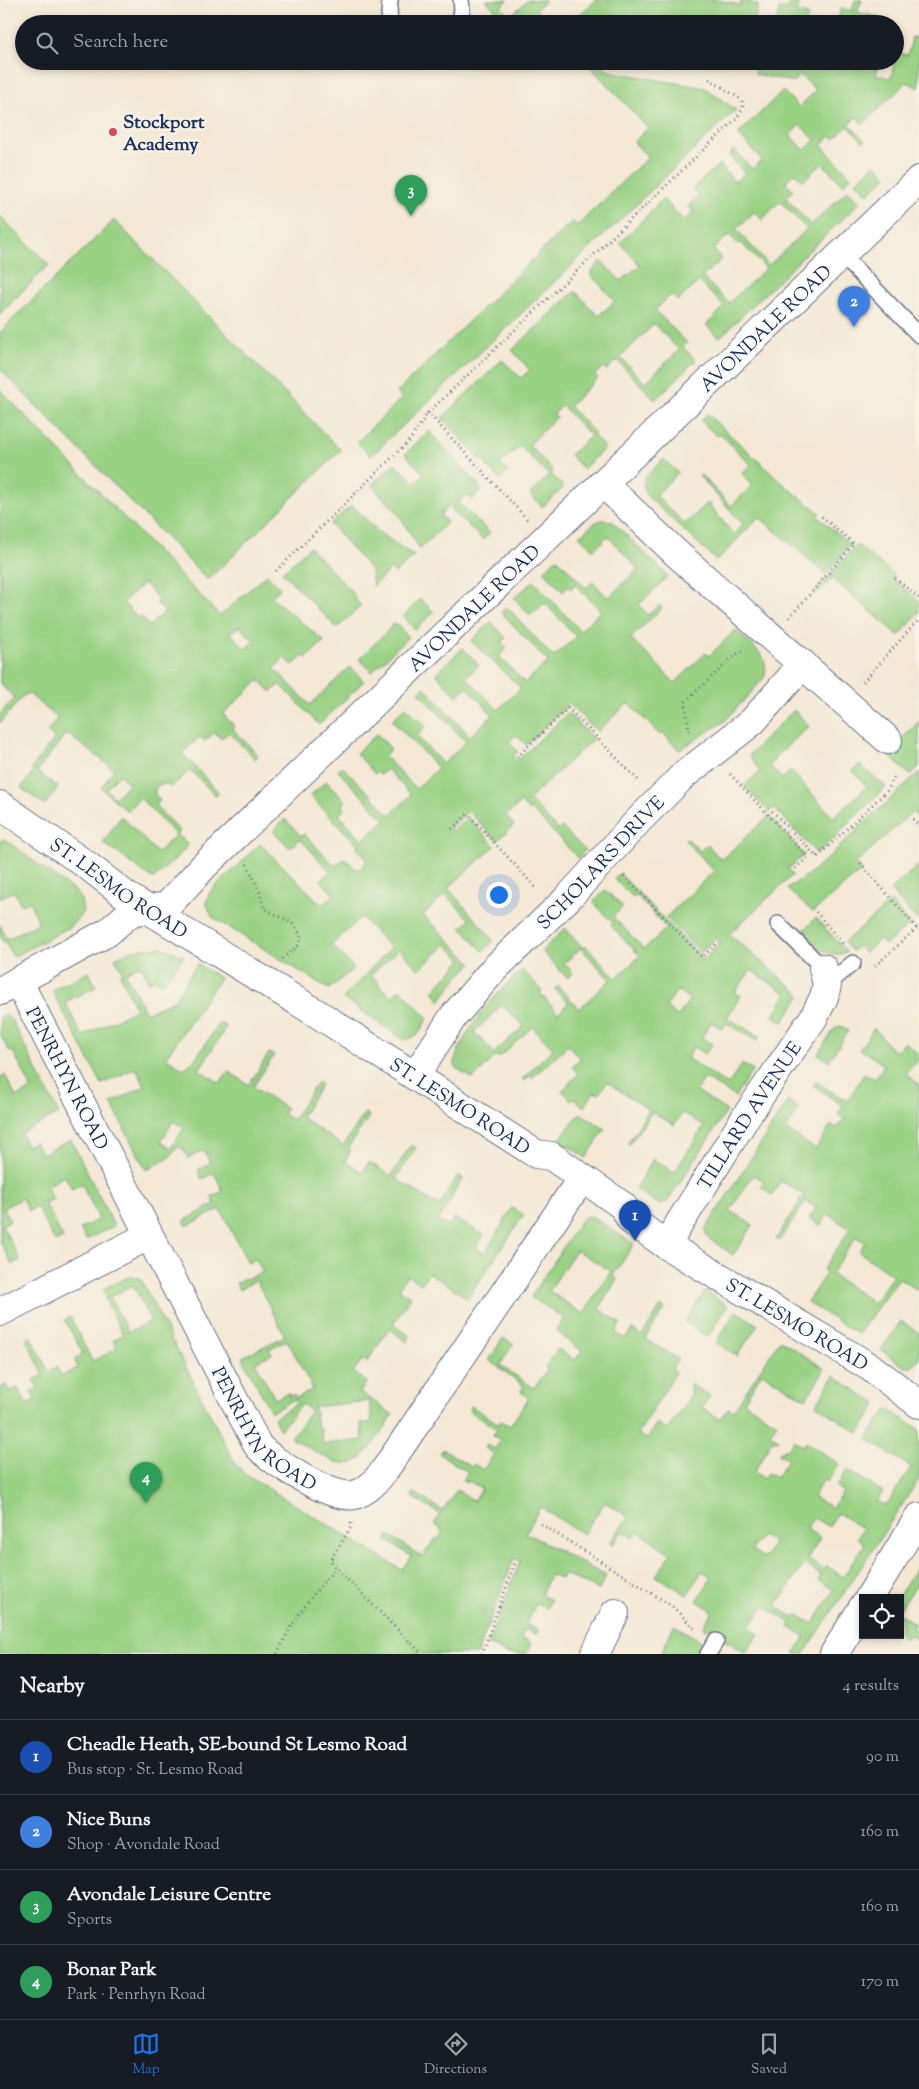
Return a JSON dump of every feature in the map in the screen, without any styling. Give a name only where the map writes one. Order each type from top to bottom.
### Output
[{"type":"street","name":"AVONDALE ROAD","points":[[9,986],[108,932],[131,912],[167,906],[228,843],[919,180]]},
{"type":"street","points":[[603,482],[676,554],[888,740]]},
{"type":"street","name":"SCHOLARS DRIVE","points":[[415,1076],[453,1017],[474,991],[512,951],[557,909],[658,801],[708,755],[732,740],[752,722],[803,664]]},
{"type":"street","name":"ST. LESMO ROAD","points":[[0,805],[149,910],[536,1154],[551,1156],[623,1206],[631,1220],[666,1245],[870,1368],[919,1403]]},
{"type":"street","name":"TILLARD AVENUE","points":[[666,1245],[747,1115],[814,1016],[824,997],[825,976]]},
{"type":"street","name":"PENRHYN ROAD","points":[[9,986],[148,1236],[258,1446],[273,1460],[323,1488],[350,1496]]},
{"type":"street","points":[[350,1496],[364,1491],[384,1471],[582,1178]]},
{"type":"street","points":[[0,1312],[148,1236]]},
{"type":"street","points":[[871,1594],[919,1517]]},
{"type":"street","points":[[595,1654],[615,1613]]},
{"type":"street","points":[[834,1654],[859,1613]]},
{"type":"lane","points":[[389,15],[390,0]]},
{"type":"lane","points":[[461,0],[461,15]]},
{"type":"lane","points":[[842,255],[919,335]]},
{"type":"lane","points":[[778,924],[825,976]]},
{"type":"lane","name":"TILLARD AVENUE","points":[[825,976],[853,963]]},
{"type":"path","points":[[276,571],[410,440],[428,413],[737,118],[743,108],[742,100],[709,79]]},
{"type":"path","points":[[428,413],[545,538]]},
{"type":"path","points":[[792,871],[808,857],[724,768],[690,736],[685,702],[730,660],[769,634],[854,544],[820,516]]},
{"type":"path","points":[[895,578],[919,598]]},
{"type":"path","points":[[846,702],[919,619]]},
{"type":"path","points":[[517,757],[568,708],[658,801]]},
{"type":"path","points":[[772,811],[816,857],[888,790],[894,777]]},
{"type":"path","points":[[452,829],[468,814],[557,909]]},
{"type":"path","points":[[913,819],[919,826]]},
{"type":"path","points":[[228,843],[246,863],[260,893],[264,908],[292,923],[301,935],[299,945],[277,964],[266,982]]},
{"type":"path","points":[[606,858],[702,957],[719,942]]},
{"type":"path","points":[[860,863],[917,928]]},
{"type":"path","points":[[350,1496],[351,1527],[330,1560],[422,1654]]},
{"type":"path","points":[[541,1524],[672,1606],[712,1648]]},
{"type":"path","points":[[482,1654],[516,1560]]},
{"type":"path","points":[[277,1654],[293,1624],[313,1595],[336,1568]]},
{"type":"green space","points":[[486,0],[508,0],[501,7],[509,15],[500,15]]},
{"type":"green space","points":[[528,0],[546,0],[536,10],[541,15],[511,15]]},
{"type":"green space","points":[[596,0],[719,0],[740,5],[742,0],[748,0],[748,2],[758,5],[756,15],[579,15]]},
{"type":"green space","points":[[790,0],[800,0],[797,13],[808,15],[778,15],[779,9],[787,10]]},
{"type":"green space","points":[[855,0],[862,0],[857,12],[869,15],[839,15],[841,8],[852,11]]},
{"type":"green space","points":[[912,37],[919,38],[919,88],[907,82],[863,124],[856,117],[849,124],[865,140],[863,142],[848,126],[834,139],[831,136],[821,145],[851,177],[843,185],[822,163],[803,181],[795,173],[785,182],[793,190],[786,198],[811,225],[848,190],[860,202],[719,338],[706,325],[724,307],[699,281],[678,301],[671,295],[655,310],[687,343],[683,347],[696,360],[655,400],[617,360],[607,370],[603,367],[595,375],[598,378],[569,406],[595,433],[593,435],[605,448],[583,469],[570,455],[591,436],[562,406],[554,414],[557,417],[529,445],[553,471],[551,474],[564,487],[542,507],[530,494],[549,475],[520,446],[500,464],[508,472],[500,480],[442,418],[502,360],[521,378],[530,370],[512,350],[575,291],[598,316],[615,301],[590,274],[601,261],[621,281],[640,265],[620,243],[663,199],[684,221],[693,212],[688,206],[699,196],[693,189],[719,164],[735,182],[745,173],[729,156],[734,150],[752,169],[762,160],[738,134],[783,91],[799,107],[816,90],[800,75],[793,82],[755,74],[756,70],[877,70],[876,75],[891,78],[893,70],[904,70],[904,54],[908,55]],"holes":[[[800,125],[815,140],[805,150],[790,135]],[[780,201],[807,229],[769,265],[736,229],[754,212],[762,220]],[[729,235],[738,244],[741,243],[766,268],[729,303],[702,277],[722,259],[713,249]],[[654,324],[679,350],[645,383],[620,357]]]},
{"type":"green space","points":[[593,70],[607,70],[705,88],[736,110],[371,456],[357,442],[402,398],[397,392],[572,221],[577,226],[648,157],[634,142],[648,128]]},
{"type":"green space","points":[[875,164],[887,176],[868,194],[856,182]]},
{"type":"green space","points":[[0,216],[49,265],[0,314]]},
{"type":"green space","points":[[114,220],[341,450],[208,580],[0,369],[0,332]]},
{"type":"green space","points":[[0,390],[220,616],[267,574],[280,589],[271,597],[324,641],[306,658],[303,656],[293,665],[285,658],[274,668],[310,705],[350,667],[364,681],[319,725],[280,684],[271,692],[261,681],[257,682],[223,714],[235,727],[233,729],[258,755],[255,759],[229,732],[221,739],[215,732],[205,741],[200,737],[182,753],[219,793],[216,796],[190,770],[171,787],[167,784],[160,784],[155,788],[155,795],[160,800],[155,806],[180,831],[178,834],[189,845],[154,879],[103,843],[121,816],[157,853],[176,835],[140,798],[127,811],[101,788],[114,769],[66,733],[37,772],[58,787],[45,805],[21,788],[34,771],[31,769],[55,738],[47,732],[57,719],[29,694],[25,694],[0,723],[0,714],[15,698],[0,684]],"holes":[[[144,583],[159,600],[156,602],[165,612],[149,626],[141,616],[138,618],[123,602]],[[239,626],[254,641],[245,649],[230,633]],[[119,774],[129,783],[115,798],[106,789]]]},
{"type":"green space","points":[[707,414],[787,487],[820,513],[817,516],[851,545],[826,574],[759,517],[717,561],[646,495],[643,483],[646,476],[664,459],[678,473],[656,495],[685,524],[708,503],[733,534],[743,524],[699,476],[701,475],[731,506],[752,485],[742,474],[751,465],[721,434],[717,436],[701,421]]},
{"type":"green space","points":[[429,431],[482,489],[472,500],[466,495],[458,503],[490,533],[483,540],[449,507],[440,515],[447,523],[420,549],[397,512],[371,485],[395,463],[415,483],[424,474],[405,454]]},
{"type":"green space","points":[[352,505],[377,531],[414,556],[395,573],[391,569],[373,586],[371,570],[330,524]]},
{"type":"green space","points":[[603,520],[612,521],[668,576],[639,605],[648,615],[660,605],[662,608],[631,638],[675,683],[706,653],[709,656],[735,630],[762,657],[766,670],[764,678],[725,721],[679,750],[663,733],[660,735],[628,703],[597,732],[569,704],[526,745],[516,735],[509,742],[518,752],[513,757],[517,761],[568,713],[593,739],[529,799],[558,830],[562,827],[585,850],[578,858],[531,809],[529,811],[521,802],[506,816],[514,825],[497,841],[468,811],[450,828],[453,831],[468,817],[495,846],[448,888],[494,941],[483,951],[461,928],[470,920],[445,894],[423,915],[472,963],[457,978],[440,1001],[433,991],[462,960],[446,944],[419,970],[399,949],[371,975],[391,997],[400,989],[428,1018],[417,1036],[404,1040],[343,998],[391,948],[361,917],[332,945],[354,968],[329,989],[212,917],[206,902],[210,892],[260,844],[322,905],[334,895],[321,880],[330,871],[300,839],[290,848],[273,831],[285,819],[301,836],[304,834],[335,866],[345,858],[356,869],[360,869],[366,863],[366,858],[356,847],[358,845],[310,796],[326,781],[346,801],[342,805],[345,809],[339,815],[363,840],[385,820],[338,771],[342,766],[390,815],[411,795],[387,769],[380,775],[377,772],[375,774],[356,753],[377,734],[391,749],[384,756],[416,789],[438,768],[392,720],[406,707],[426,727],[417,736],[443,764],[466,742],[419,692],[424,687],[470,736],[493,715],[467,687],[457,696],[436,674],[463,648],[479,665],[466,677],[498,710],[521,688],[471,641],[491,622],[506,638],[501,642],[507,648],[499,656],[525,683],[548,662],[501,612],[507,607],[553,657],[576,637],[545,603],[530,615],[514,598],[534,581],[580,631],[601,611],[576,585],[571,589],[568,586],[563,592],[544,571],[557,558],[586,588],[593,582],[608,598],[638,569],[608,536],[593,550],[579,536],[596,522]]},
{"type":"green space","points":[[857,545],[894,575],[892,578],[919,601],[919,613],[899,636],[832,578],[818,593],[816,590]]},
{"type":"green space","points":[[310,547],[355,596],[354,598],[361,606],[337,628],[282,572]]},
{"type":"green space","points":[[420,599],[434,612],[415,630],[403,617]]},
{"type":"green space","points":[[395,623],[408,637],[372,672],[359,659]]},
{"type":"green space","points":[[794,710],[809,726],[776,757],[770,766],[782,779],[791,771],[833,817],[867,787],[853,771],[859,765],[886,787],[817,854],[774,808],[769,812],[744,786],[760,771],[749,755]]},
{"type":"green space","points":[[919,721],[919,767],[910,775],[887,754]]},
{"type":"green space","points":[[919,772],[919,818],[912,812],[856,863],[862,870],[813,912],[787,889],[816,869]]},
{"type":"green space","points":[[769,816],[804,855],[788,869],[793,875],[729,934],[801,995],[783,1022],[773,1016],[787,994],[751,970],[735,992],[741,996],[727,1017],[759,1037],[757,1041],[726,1023],[722,1029],[711,1022],[702,1037],[712,1044],[705,1054],[693,1047],[687,1058],[728,1085],[742,1064],[753,1070],[735,1097],[705,1078],[696,1091],[727,1111],[667,1202],[660,1205],[635,1189],[653,1159],[674,1173],[704,1126],[683,1113],[674,1125],[652,1112],[629,1145],[627,1144],[649,1110],[607,1082],[599,1094],[594,1092],[584,1107],[574,1098],[571,1100],[562,1091],[578,1074],[572,1067],[581,1059],[568,1045],[532,1078],[530,1076],[524,1081],[522,1079],[553,1049],[532,1027],[500,1057],[496,1056],[473,1079],[456,1068],[454,1062],[466,1036],[482,1012],[522,970],[542,990],[540,993],[558,1013],[568,1003],[555,989],[558,986],[579,1009],[610,980],[581,948],[564,963],[573,973],[567,978],[542,951],[565,928],[583,948],[586,946],[616,978],[640,956],[611,926],[613,923],[593,902],[605,890],[623,907],[613,917],[644,949],[667,928],[636,895],[633,897],[614,879],[619,873],[704,960],[720,942],[716,938],[701,953],[666,917],[714,871],[685,840],[687,838],[700,851],[707,844],[721,860]],"holes":[[[677,990],[690,999],[678,1016],[666,1007]],[[502,1005],[524,1026],[494,1053],[474,1032]]]},
{"type":"green space","points":[[4,839],[77,893],[81,898],[83,913],[70,927],[13,957],[5,941],[3,942],[0,937],[0,925],[7,939],[39,923],[29,901],[21,905],[14,891],[0,898],[0,841]]},
{"type":"green space","points":[[919,865],[919,920],[918,921],[890,890]]},
{"type":"green space","points":[[891,902],[910,924],[885,945],[880,939],[865,953],[858,946],[852,951],[844,942]]},
{"type":"green space","points":[[816,918],[847,952],[840,954],[827,953],[801,933]]},
{"type":"green space","points":[[161,947],[184,956],[164,982],[160,984],[156,978],[149,982],[141,965],[125,973],[146,1013],[174,1000],[197,964],[220,978],[166,1057],[183,1069],[193,1062],[220,1023],[226,1027],[199,1070],[220,1083],[228,1071],[249,1085],[269,1053],[274,1055],[253,1087],[286,1108],[283,1114],[293,1120],[317,1082],[321,1085],[301,1117],[343,1146],[365,1113],[369,1116],[348,1148],[351,1150],[345,1161],[362,1172],[369,1162],[391,1176],[411,1145],[416,1148],[396,1179],[439,1206],[458,1175],[463,1178],[438,1221],[449,1226],[454,1218],[484,1235],[476,1248],[485,1253],[512,1208],[524,1215],[468,1298],[429,1273],[421,1284],[407,1275],[399,1289],[411,1297],[393,1324],[410,1336],[407,1342],[389,1329],[367,1362],[362,1360],[353,1372],[367,1382],[360,1392],[393,1415],[369,1450],[360,1459],[351,1463],[341,1463],[328,1458],[291,1438],[311,1411],[302,1404],[280,1430],[274,1418],[297,1403],[295,1399],[271,1412],[242,1357],[285,1336],[256,1280],[239,1290],[236,1283],[263,1272],[256,1259],[248,1263],[220,1209],[187,1226],[184,1221],[215,1204],[211,1197],[223,1191],[214,1173],[202,1179],[198,1170],[210,1163],[204,1150],[188,1158],[184,1150],[178,1146],[169,1158],[146,1170],[111,1103],[145,1086],[136,1068],[102,1084],[53,993],[55,988],[89,972],[96,987],[65,1002],[82,1036],[136,1010],[120,974],[123,972],[115,958],[132,950]],"holes":[[[173,1121],[184,1128],[171,1148],[161,1142]],[[287,1340],[313,1389],[296,1398],[288,1393],[275,1399],[255,1362],[272,1354],[269,1349]],[[369,1401],[372,1422],[361,1424],[363,1440],[323,1444],[320,1427],[317,1427],[314,1407]]]},
{"type":"green space","points":[[5,1015],[11,1019],[59,1114],[21,1133],[27,1146],[35,1142],[42,1154],[71,1140],[114,1226],[86,1240],[80,1229],[99,1219],[82,1184],[72,1189],[65,1176],[46,1186],[53,1199],[45,1203],[63,1238],[55,1242],[37,1207],[28,1211],[22,1198],[4,1208],[10,1221],[2,1225],[20,1260],[12,1264],[0,1241],[0,1078],[5,1075],[16,1097],[32,1089],[13,1051],[10,1052],[0,1035],[0,1016]]},
{"type":"green space","points":[[841,1026],[848,1031],[829,1061],[818,1054],[834,1029]]},
{"type":"green space","points":[[874,1028],[894,1052],[906,1042],[919,1056],[919,1059],[906,1074],[919,1085],[919,1291],[899,1278],[858,1334],[807,1302],[827,1272],[823,1270],[850,1229],[828,1214],[821,1225],[809,1218],[816,1208],[806,1201],[779,1241],[776,1239],[804,1195],[781,1181],[772,1195],[761,1187],[764,1181],[753,1175],[730,1211],[753,1225],[733,1255],[708,1238],[705,1230],[788,1101],[799,1108],[786,1130],[816,1149],[831,1125],[837,1128],[844,1119],[838,1114],[843,1106],[813,1085],[816,1082],[847,1101],[865,1073],[875,1079],[884,1065],[860,1049]],"holes":[[[856,1237],[865,1242],[859,1252],[893,1275],[874,1303],[831,1274]]]},
{"type":"green space","points":[[580,1113],[605,1129],[586,1158],[559,1140]]},
{"type":"green space","points":[[587,1216],[593,1217],[634,1244],[613,1276],[617,1279],[599,1309],[620,1323],[616,1333],[623,1338],[627,1337],[632,1329],[642,1336],[661,1306],[665,1309],[645,1339],[678,1359],[672,1369],[676,1372],[638,1434],[647,1439],[657,1423],[667,1430],[690,1397],[690,1384],[710,1396],[702,1408],[720,1419],[728,1408],[733,1411],[780,1340],[825,1369],[806,1399],[762,1373],[744,1402],[777,1423],[770,1434],[779,1440],[771,1442],[754,1472],[763,1478],[767,1473],[776,1478],[788,1460],[778,1454],[789,1448],[793,1440],[803,1446],[806,1442],[839,1464],[827,1482],[823,1480],[813,1497],[832,1508],[843,1492],[836,1487],[847,1470],[883,1492],[877,1501],[886,1506],[911,1467],[867,1439],[887,1409],[919,1429],[919,1479],[804,1654],[794,1654],[805,1637],[789,1627],[791,1623],[764,1606],[749,1628],[759,1634],[746,1653],[703,1627],[713,1611],[697,1601],[712,1577],[702,1571],[687,1595],[656,1576],[671,1554],[638,1531],[634,1538],[622,1531],[613,1545],[610,1543],[628,1517],[605,1502],[583,1534],[540,1507],[526,1533],[606,1576],[599,1590],[564,1574],[561,1579],[550,1575],[541,1595],[551,1600],[547,1608],[536,1604],[526,1624],[538,1630],[536,1634],[525,1629],[521,1638],[531,1643],[527,1654],[507,1654],[488,1645],[520,1561],[514,1558],[477,1654],[0,1654],[0,1388],[6,1385],[10,1392],[18,1388],[26,1404],[35,1400],[31,1392],[38,1388],[34,1380],[44,1375],[26,1339],[31,1337],[49,1372],[57,1368],[62,1376],[78,1368],[74,1359],[83,1354],[65,1320],[70,1317],[92,1361],[117,1349],[113,1340],[123,1335],[105,1299],[107,1298],[103,1289],[131,1276],[140,1278],[235,1463],[246,1475],[402,1570],[411,1556],[386,1540],[389,1535],[422,1557],[435,1539],[439,1538],[442,1534],[441,1529],[434,1524],[440,1514],[412,1497],[414,1492],[443,1511],[457,1490],[474,1501],[482,1489],[469,1481],[467,1483],[462,1481],[468,1472],[440,1454],[443,1449],[471,1467],[474,1464],[483,1470],[494,1454],[485,1448],[487,1445],[495,1449],[501,1440],[493,1436],[497,1429],[469,1411],[471,1406],[499,1424],[501,1421],[510,1426],[529,1398],[521,1392],[524,1386],[489,1360],[503,1338],[513,1344],[500,1365],[534,1388],[548,1369],[545,1367],[558,1349],[575,1360],[582,1351],[556,1331],[564,1318],[531,1297],[581,1220]],"holes":[[[576,1250],[611,1271],[583,1314],[549,1291]],[[133,1285],[151,1321],[128,1332],[110,1297]],[[838,1513],[863,1529],[857,1538],[865,1544],[843,1577],[827,1566],[824,1570],[807,1559],[820,1538],[806,1528],[814,1518],[829,1527]],[[762,1535],[774,1543],[764,1558],[752,1550]],[[804,1564],[821,1575],[818,1580],[834,1590],[813,1624],[797,1615],[794,1618],[776,1606]]]},
{"type":"green space","points":[[705,1291],[728,1306],[707,1337],[685,1322]]},
{"type":"green space","points":[[736,1311],[758,1325],[737,1356],[716,1342]]},
{"type":"green space","points":[[901,1321],[919,1333],[919,1360],[912,1367],[905,1367],[881,1350]]},
{"type":"green space","points":[[834,1376],[877,1404],[859,1433],[816,1405]]},
{"type":"green space","points":[[917,1567],[919,1582],[904,1603],[904,1594],[900,1594]]},
{"type":"green space","points":[[904,1617],[915,1624],[912,1628],[919,1632],[919,1641],[909,1634],[906,1639],[904,1638]]},
{"type":"green space","points":[[674,1625],[706,1644],[701,1654],[661,1654]]},
{"type":"place","name":"Stockport Academy","points":[[113,132]]},
{"type":"place","name":"Avondale Leisure Centre","points":[[411,216]]},
{"type":"place","name":"Nice Buns","points":[[854,327]]},
{"type":"place","name":"Cheadle Heath, SE-bound St Lesmo Road","points":[[635,1241]]},
{"type":"place","name":"Bonar Park","points":[[146,1503]]}]
